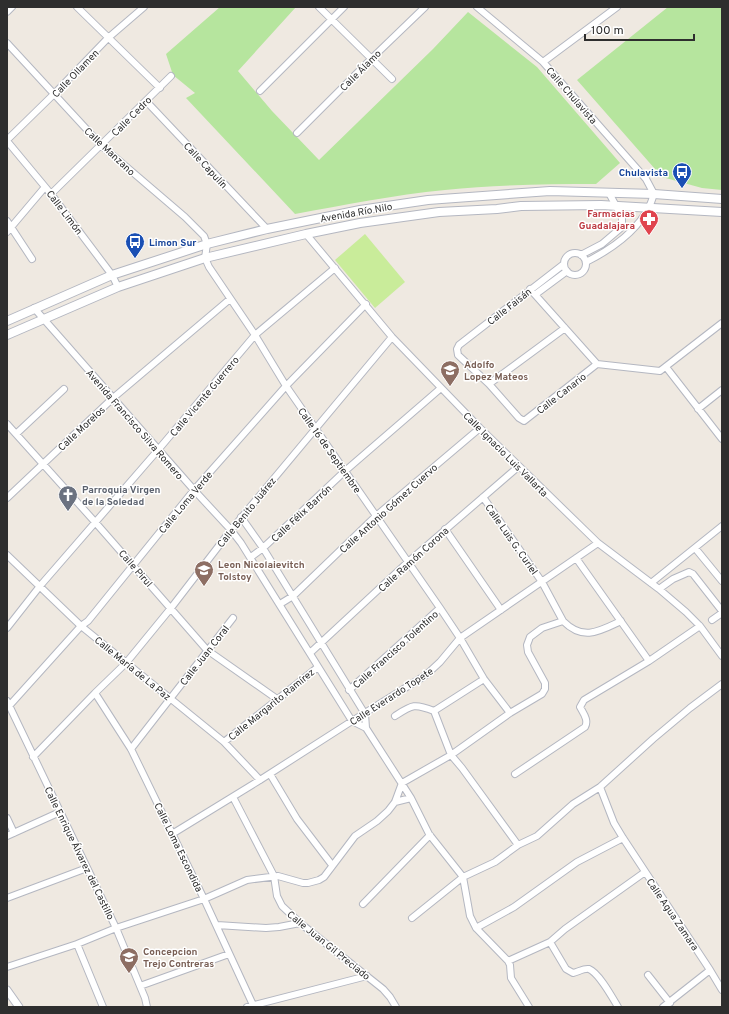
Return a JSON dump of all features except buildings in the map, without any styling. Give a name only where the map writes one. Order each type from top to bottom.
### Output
[{"type":"main road","name":"Avenida Río Nilo","points":[[7,321],[112,275],[207,244],[267,229],[360,210],[438,200],[550,190],[654,194],[722,199]]},
{"type":"main road","points":[[438,200],[438,212]]},
{"type":"main road","name":"Avenida Río Nilo","points":[[7,335],[43,318],[118,287],[205,258],[360,223],[438,212],[497,209],[521,206],[650,207],[722,212]]},
{"type":"street","points":[[7,12],[12,7]]},
{"type":"street","points":[[77,7],[160,88]]},
{"type":"street","name":"Calle Ollamen","points":[[7,141],[108,38],[144,7]]},
{"type":"street","points":[[319,7],[392,79]]},
{"type":"street","points":[[260,91],[332,21],[344,7]]},
{"type":"street","name":"Calle Álamo","points":[[297,133],[425,7]]},
{"type":"street","points":[[543,62],[617,7]]},
{"type":"street","name":"Calle Chulavista","points":[[481,8],[543,62],[646,179],[654,194]]},
{"type":"street","name":"Calle Manzano","points":[[7,43],[102,146],[185,216],[204,236],[207,244]]},
{"type":"street","name":"Calle Cedro","points":[[51,194],[102,146],[171,76]]},
{"type":"street","name":"Calle Capulín","points":[[146,101],[267,229]]},
{"type":"street","name":"Calle Limón","points":[[7,141],[51,194],[112,275],[118,287]]},
{"type":"street","points":[[7,232],[45,187]]},
{"type":"street","points":[[581,255],[602,244],[622,227],[623,220],[621,213],[609,193]]},
{"type":"street","points":[[586,262],[608,250],[640,221],[650,207],[654,194]]},
{"type":"street","points":[[623,220],[627,224],[632,225],[640,221]]},
{"type":"street","points":[[7,221],[12,226],[32,259]]},
{"type":"street","name":"Calle Ignacio Luis Vallarta","points":[[306,234],[392,337],[480,428],[598,543],[660,589],[686,612],[700,626],[722,656]]},
{"type":"street","points":[[205,258],[207,244]]},
{"type":"street","points":[[576,253],[581,255],[586,262],[585,270],[579,275],[574,275],[567,271],[564,264],[564,259],[569,254],[576,253]]},
{"type":"street","name":"Calle 16 de Septiembre","points":[[205,258],[209,267],[286,386],[440,608],[484,679],[510,712]]},
{"type":"street","name":"Calle Faisán","points":[[489,384],[458,355],[457,349],[459,345],[564,264]]},
{"type":"street","name":"Calle Vicente Guerrero","points":[[7,628],[40,586],[255,336],[335,268]]},
{"type":"street","name":"Calle Faisán","points":[[536,294],[567,271]]},
{"type":"street","points":[[530,289],[597,364],[660,371],[722,323]]},
{"type":"street","name":"Calle Morelos","points":[[7,498],[114,398],[230,299]]},
{"type":"street","name":"Calle Loma Verde","points":[[8,703],[81,626],[88,621],[194,490],[286,386],[366,304]]},
{"type":"street","name":"Avenida Francisco Silva Romero","points":[[34,308],[158,450],[231,530],[251,557],[352,721]]},
{"type":"street","points":[[489,384],[565,328]]},
{"type":"street","name":"Calle Benito Juárez","points":[[34,757],[126,663],[171,608],[241,517],[392,337]]},
{"type":"street","name":"Calle Canario","points":[[489,384],[519,418],[524,421],[597,364]]},
{"type":"street","points":[[666,366],[722,439]]},
{"type":"street","name":"Calle Félix Barrón","points":[[251,557],[263,548],[345,471],[441,388]]},
{"type":"street","points":[[16,434],[64,389]]},
{"type":"street","points":[[698,409],[722,390]]},
{"type":"street","name":"Calle Pirul","points":[[7,424],[207,650],[277,699]]},
{"type":"street","name":"Calle Antonio Gómez Cuervo","points":[[280,604],[293,596],[376,516],[480,428]]},
{"type":"street","name":"Calle Ramón Corona","points":[[310,653],[408,562],[518,466]]},
{"type":"street","name":"Calle Luis G. Curiel","points":[[483,497],[542,582],[563,621]]},
{"type":"street","points":[[241,517],[263,548],[293,596],[364,714],[366,728],[411,798],[430,835],[463,877],[470,916],[476,928],[508,961],[510,965],[511,978],[528,1007]]},
{"type":"street","points":[[651,583],[722,526]]},
{"type":"street","points":[[445,529],[501,610]]},
{"type":"street","name":"Calle Everardo Topete","points":[[172,834],[426,675],[440,662],[460,638],[598,543]]},
{"type":"street","points":[[695,548],[722,582]]},
{"type":"street","name":"Calle María de La Paz","points":[[7,555],[81,626],[224,742],[260,780]]},
{"type":"street","points":[[576,558],[649,661]]},
{"type":"street","points":[[666,571],[673,579]]},
{"type":"street","points":[[660,589],[673,579],[686,572],[692,573],[722,612],[712,620]]},
{"type":"street","name":"Calle Francisco Tolentino","points":[[349,690],[440,608]]},
{"type":"street","name":"Calle Juan Coral","points":[[131,749],[233,618]]},
{"type":"street","points":[[7,967],[77,944],[116,928],[204,899],[246,880],[274,876],[303,883],[319,880],[324,877],[355,836],[377,821],[388,811],[395,802],[402,783],[451,755],[510,712],[542,694],[545,689],[545,683],[526,648],[528,642],[536,632],[542,628],[563,621],[570,627],[580,632],[588,633],[602,630],[621,621]]},
{"type":"street","points":[[515,774],[585,727],[587,724],[586,720],[580,707],[586,698],[649,661],[700,626]]},
{"type":"street","name":"Calle Margarito Ramírez","points":[[224,742],[318,667]]},
{"type":"street","points":[[434,711],[484,679]]},
{"type":"street","points":[[412,918],[463,877],[496,862],[518,845],[537,836],[573,804],[600,787],[658,735],[722,684]]},
{"type":"street","name":"Calle Loma Escondida","points":[[95,693],[131,749],[204,899],[252,1006]]},
{"type":"street","name":"Calle Enrique Álvarez del Castillo","points":[[8,703],[116,928],[147,1007]]},
{"type":"street","points":[[395,716],[408,708],[417,705],[434,711],[451,755],[518,845]]},
{"type":"street","points":[[352,721],[366,728]]},
{"type":"street","points":[[270,774],[296,819],[332,865]]},
{"type":"street","name":"Calle Agua Zamara","points":[[600,787],[614,823],[622,838],[722,990]]},
{"type":"street","name":"Calle Juan Gil Preciado","points":[[233,797],[274,876],[278,901],[300,923],[387,993],[396,1007]]},
{"type":"street","points":[[395,802],[411,798]]},
{"type":"street","points":[[7,836],[60,812]]},
{"type":"street","points":[[7,818],[14,833]]},
{"type":"street","points":[[363,904],[430,835]]},
{"type":"street","points":[[476,928],[514,908],[578,862],[622,838]]},
{"type":"street","points":[[7,898],[87,868]]},
{"type":"street","points":[[508,961],[550,942],[565,929],[644,872]]},
{"type":"street","points":[[216,926],[279,928],[300,923]]},
{"type":"street","points":[[550,942],[566,969],[573,973],[587,969],[590,970],[604,984],[618,1007]]},
{"type":"street","points":[[77,944],[103,1007]]},
{"type":"street","points":[[140,986],[229,954]]},
{"type":"street","points":[[663,1007],[710,970]]},
{"type":"street","points":[[648,975],[670,1003]]},
{"type":"street","points":[[252,1006],[367,976]]},
{"type":"street","points":[[7,990],[19,1007]]},
{"type":"green space","points":[[220,7],[296,7],[238,71],[272,111],[319,160],[433,49],[468,12],[537,67],[620,163],[596,184],[520,185],[445,190],[388,197],[295,214],[186,98],[195,93],[173,75],[166,54]]},
{"type":"green space","points":[[668,7],[722,7],[722,190],[702,188],[662,177],[577,80]]},
{"type":"green space","points":[[365,234],[405,282],[375,308],[335,260]]},
{"type":"place","name":"Chulavista","points":[[682,189]]},
{"type":"place","name":"Farmacias Guadalajara","points":[[649,236]]},
{"type":"place","name":"Limon Sur","points":[[135,259]]},
{"type":"place","name":"Adolfo Lopez Mateos","points":[[450,387]]},
{"type":"place","name":"Parroquia Virgen de la Soledad","points":[[68,512]]},
{"type":"place","name":"Leon Nicolaievitch Tolstoy","points":[[204,587]]},
{"type":"place","name":"Concepcion Trejo Contreras","points":[[129,974]]}]
